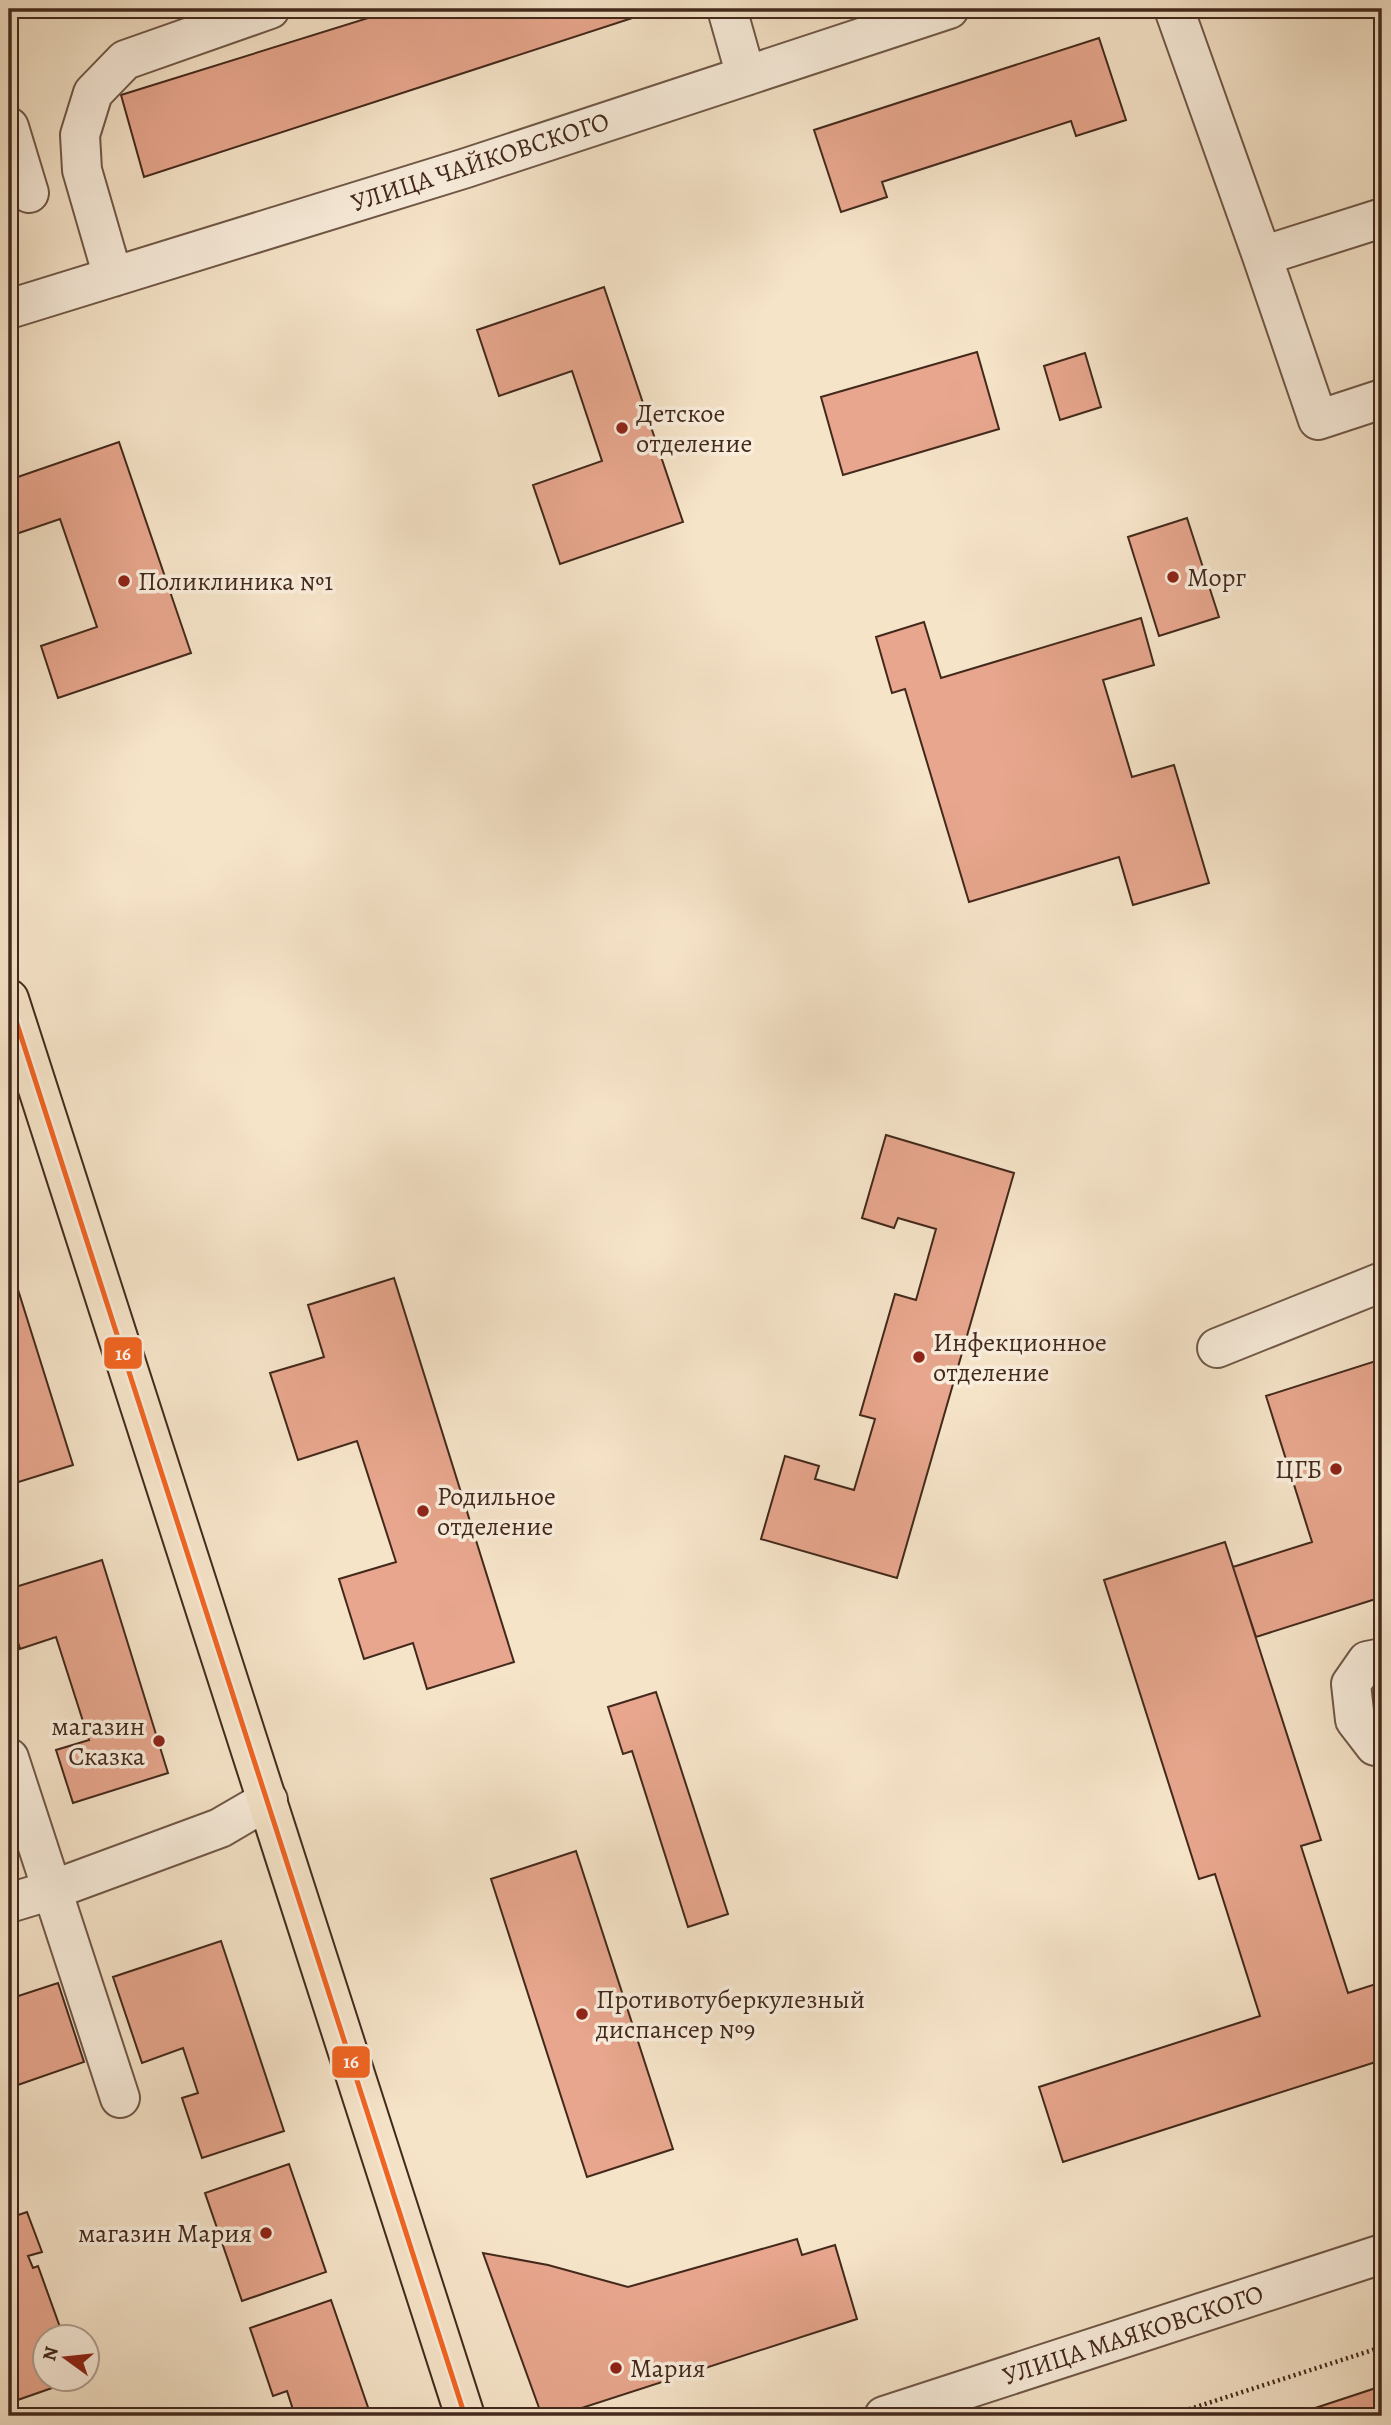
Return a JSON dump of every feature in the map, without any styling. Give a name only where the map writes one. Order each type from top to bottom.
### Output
[{"type":"main road","points":[[9,999],[465,2416]]},
{"type":"street","points":[[127,273],[82,170],[80,135],[93,93],[125,60],[270,9]]},
{"type":"street","points":[[727,9],[746,76]]},
{"type":"street","name":"УЛИЦА ЧАЙКОВСКОГО","points":[[9,309],[466,168],[949,9]]},
{"type":"street","points":[[1174,9],[1318,420],[1382,399]]},
{"type":"street","points":[[9,127],[29,192]]},
{"type":"street","points":[[1262,256],[1382,218]]},
{"type":"street","points":[[1217,1348],[1382,1282]]},
{"type":"street","points":[[1382,1658],[1367,1661],[1351,1684],[1355,1720],[1376,1746],[1382,1747]]},
{"type":"street","points":[[9,1758],[120,2098]]},
{"type":"street","points":[[9,1903],[52,1890],[220,1828],[268,1800]]},
{"type":"street","name":"УЛИЦА МАЯКОВСКОГО","points":[[884,2416],[1382,2254]]},
{"type":"path","points":[[1168,2416],[1382,2347]]},
{"type":"building","points":[[397,9],[660,9],[144,177],[121,95]]},
{"type":"building","points":[[1099,38],[1126,120],[1076,136],[1071,121],[882,182],[887,197],[841,212],[814,130]]},
{"type":"building","name":"Детское отделение","points":[[604,287],[683,522],[560,564],[533,485],[602,461],[572,371],[499,396],[477,330]]},
{"type":"building","points":[[977,352],[999,429],[843,475],[821,397]]},
{"type":"building","points":[[1085,353],[1101,407],[1060,420],[1044,366]]},
{"type":"building","name":"Поликлиника №1","points":[[119,442],[191,653],[58,698],[41,646],[97,627],[60,519],[10,536],[9,480]]},
{"type":"building","name":"Морг","points":[[1187,518],[1219,617],[1159,636],[1128,537]]},
{"type":"building","points":[[1141,618],[1154,665],[1103,680],[1132,777],[1174,765],[1209,883],[1133,905],[1119,857],[969,902],[905,689],[892,693],[876,637],[924,622],[941,678]]},
{"type":"building","name":"Инфекционное отделение","points":[[886,1135],[1014,1173],[897,1578],[761,1539],[785,1456],[819,1466],[815,1479],[854,1490],[875,1419],[860,1415],[895,1294],[916,1300],[936,1229],[898,1218],[894,1228],[862,1218]]},
{"type":"building","points":[[9,1261],[73,1465],[9,1485]]},
{"type":"building","name":"Родильное отделение","points":[[394,1278],[514,1662],[427,1689],[413,1643],[364,1659],[339,1579],[396,1562],[357,1441],[298,1460],[270,1373],[324,1357],[308,1305]]},
{"type":"building","name":"ЦГБ","points":[[1382,1359],[1382,1597],[1256,1637],[1233,1567],[1312,1542],[1266,1396]]},
{"type":"building","points":[[1225,1542],[1321,1840],[1301,1846],[1348,1993],[1382,1982],[1382,2060],[1063,2162],[1039,2087],[1260,2016],[1215,1874],[1199,1879],[1104,1580]]},
{"type":"building","points":[[102,1560],[168,1773],[73,1803],[56,1750],[89,1740],[56,1637],[20,1649],[9,1612],[9,1589]]},
{"type":"building","points":[[656,1692],[728,1914],[688,1927],[632,1751],[623,1754],[608,1707]]},
{"type":"building","name":"Противотуберкулезный диспансер №9","points":[[576,1851],[673,2149],[587,2177],[491,1879]]},
{"type":"building","points":[[221,1941],[284,2131],[202,2158],[182,2098],[198,2093],[183,2048],[142,2063],[113,1977]]},
{"type":"building","points":[[58,1983],[84,2062],[9,2088],[9,1999]]},
{"type":"building","name":"магазин Мария","points":[[289,2164],[326,2272],[242,2301],[205,2193]]},
{"type":"building","points":[[27,2212],[42,2252],[28,2256],[33,2268],[38,2266],[59,2324],[32,2324],[32,2394],[35,2394],[9,2403],[9,2218]]},
{"type":"building","name":"Мария","points":[[797,2239],[802,2255],[835,2245],[857,2319],[557,2416],[542,2416],[483,2253],[548,2265],[628,2287]]},
{"type":"building","points":[[331,2300],[371,2416],[295,2416],[287,2391],[273,2396],[250,2328]]},
{"type":"building","points":[[1382,2386],[1382,2416],[1291,2416]]},
{"type":"transit line","name":"16","points":[[9,999],[465,2416]]},
{"type":"place","name":"Детское отделение","points":[[622,428]]},
{"type":"place","name":"Морг","points":[[1173,577]]},
{"type":"place","name":"Поликлиника №1","points":[[124,581]]},
{"type":"place","name":"Инфекционное отделение","points":[[919,1357]]},
{"type":"place","name":"ЦГБ","points":[[1336,1469]]},
{"type":"place","name":"Родильное отделение","points":[[423,1511]]},
{"type":"place","name":"магазин Сказка","points":[[159,1741]]},
{"type":"place","name":"Противотуберкулезный диспансер №9","points":[[582,2014]]},
{"type":"place","name":"магазин Мария","points":[[266,2233]]},
{"type":"place","name":"Мария","points":[[616,2368]]}]
